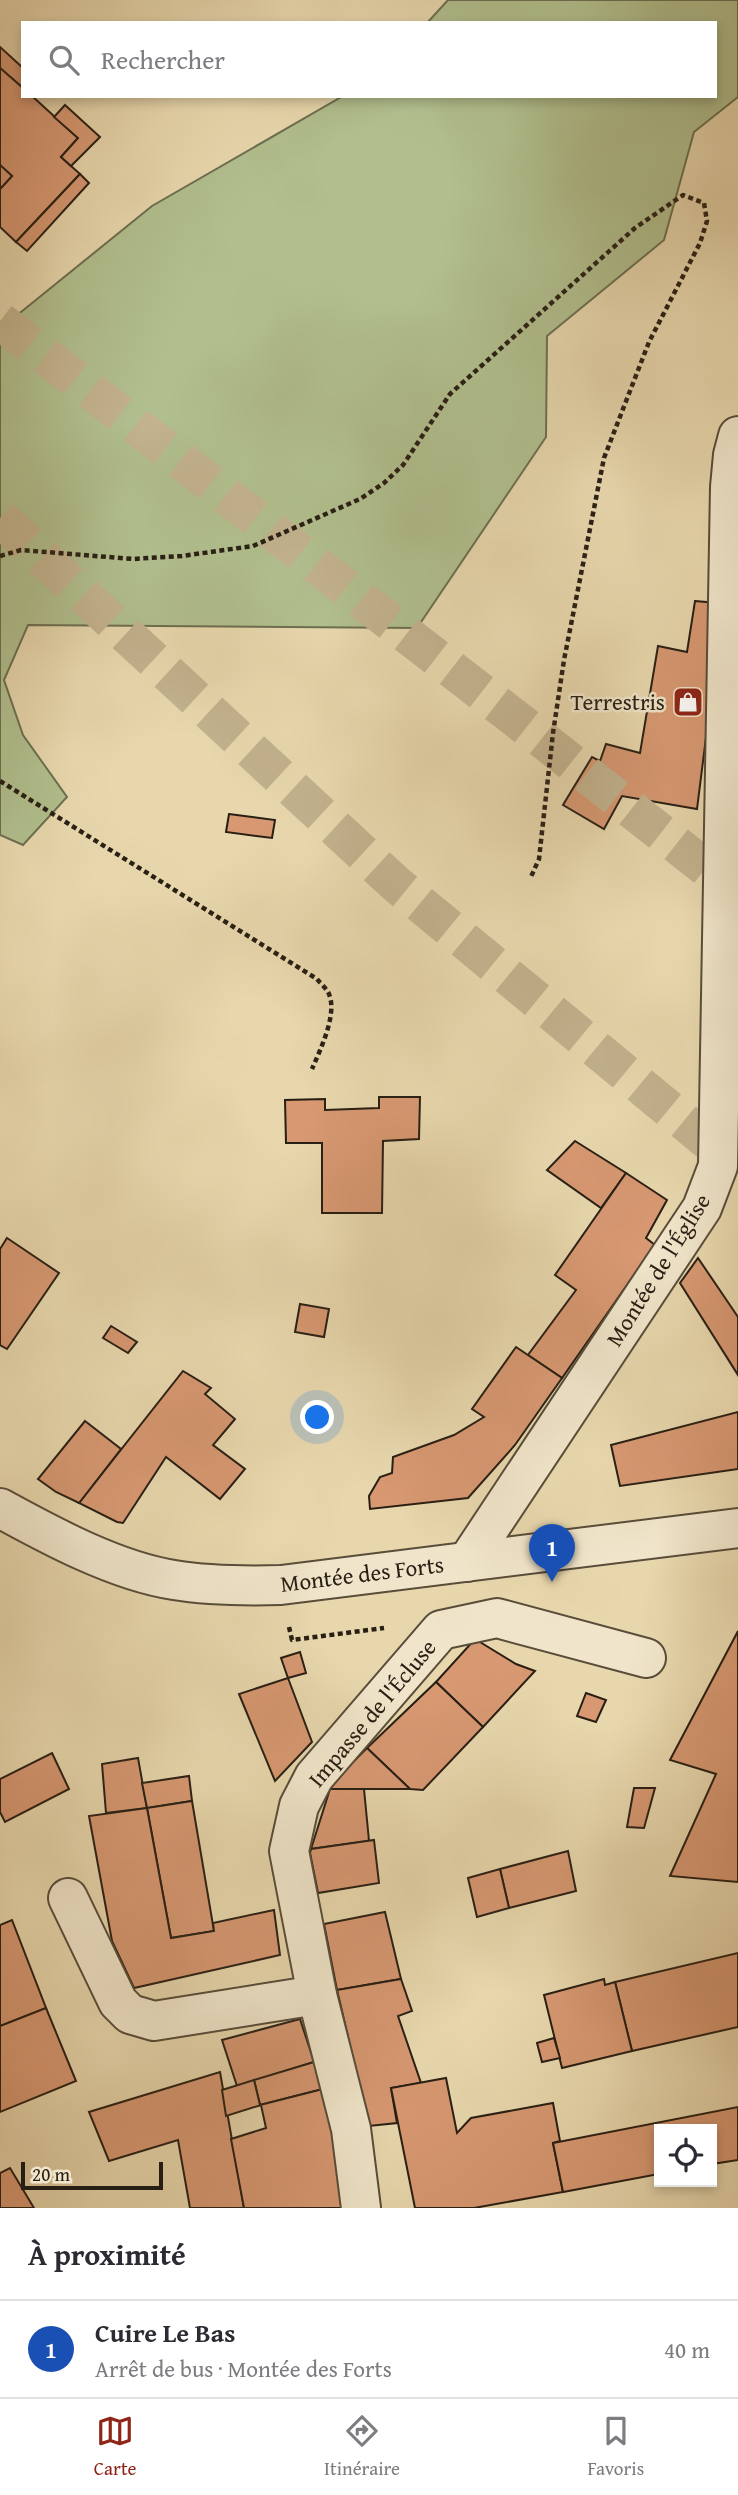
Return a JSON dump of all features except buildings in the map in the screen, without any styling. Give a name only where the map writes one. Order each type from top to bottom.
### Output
[{"type":"street","name":"Montée de l'Église","points":[[467,1562],[702,1208],[718,1166],[730,487],[738,436]]},
{"type":"street","name":"Montée des Forts","points":[[0,1508],[113,1563],[172,1580],[234,1586],[281,1585],[738,1528]]},
{"type":"street","name":"Impasse de l'Écluse","points":[[361,2208],[351,2129],[317,1995],[289,1851],[299,1806],[314,1777],[441,1630],[496,1618],[646,1658]]},
{"type":"street","points":[[68,1898],[118,2003],[130,2014],[154,2021],[317,1995]]},
{"type":"path","points":[[0,556],[21,550],[133,559],[182,556],[253,545],[360,499],[384,483],[403,464],[450,394],[635,228],[683,195],[705,203],[707,221],[700,243],[649,342],[604,458],[562,674],[539,859],[530,878]]},
{"type":"path","points":[[0,781],[317,979],[329,994],[331,1008],[324,1038],[312,1069]]},
{"type":"path","points":[[292,1640],[395,1627]]},
{"type":"green space","points":[[448,0],[738,0],[738,97],[694,132],[664,240],[547,336],[546,437],[417,628],[28,625],[4,680],[23,735],[67,797],[23,845],[0,835],[0,329],[152,206],[340,98],[717,98],[717,21],[429,21]]},
{"type":"tunnel","points":[[0,321],[738,893]]},
{"type":"tunnel","points":[[0,518],[396,884],[738,1166]]},
{"type":"place","name":"Terrestris","points":[[688,702]]},
{"type":"place","name":"Cuire Le Bas","points":[[552,1582]]}]
